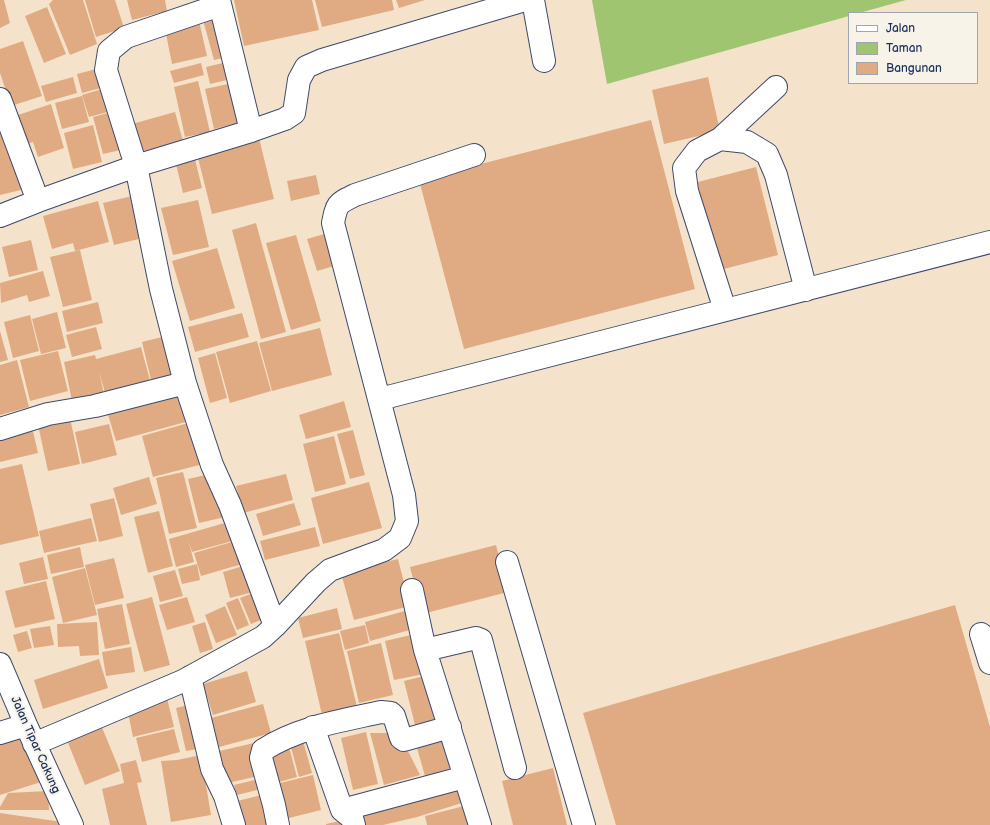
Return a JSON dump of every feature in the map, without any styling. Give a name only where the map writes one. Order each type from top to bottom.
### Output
[{"type":"street","points":[[0,216],[136,166],[251,131],[285,119],[294,113],[299,80],[306,67],[329,58],[525,0]]},
{"type":"street","points":[[533,0],[544,61]]},
{"type":"street","points":[[251,131],[220,2],[126,37],[109,51],[106,70],[136,166],[161,289],[185,383],[212,465],[230,505],[275,626]]},
{"type":"street","points":[[725,310],[687,191],[684,168],[697,152],[720,139],[776,87]]},
{"type":"street","points":[[0,99],[38,201]]},
{"type":"street","points":[[720,139],[747,142],[767,154],[776,175],[806,290]]},
{"type":"street","points":[[0,733],[30,734],[183,681],[263,637],[316,582],[330,570],[384,550],[400,538],[407,521],[404,494],[333,223],[336,206],[355,195],[474,155]]},
{"type":"street","points":[[380,399],[990,242]]},
{"type":"street","points":[[0,429],[48,414],[95,406],[185,383]]},
{"type":"street","points":[[507,562],[584,825]]},
{"type":"street","points":[[412,590],[425,650],[480,825]]},
{"type":"street","points":[[981,634],[990,663]]},
{"type":"street","points":[[425,650],[476,638],[481,640],[515,768]]},
{"type":"street","name":"Jalan Tipar Cakung","points":[[0,664],[8,702],[30,734],[72,825]]},
{"type":"street","points":[[190,677],[212,768],[225,796],[234,825]]},
{"type":"street","points":[[278,825],[261,758],[263,750],[313,727],[381,712],[390,713],[394,716],[401,738],[404,740],[450,727]]},
{"type":"street","points":[[313,727],[348,817],[465,777]]},
{"type":"green space","points":[[592,0],[906,0],[863,12],[848,12],[848,16],[607,84]]},
{"type":"building","points":[[0,0],[4,0],[10,23],[0,28]]},
{"type":"building","points":[[53,0],[83,0],[97,44],[70,55],[49,4]]},
{"type":"building","points":[[85,0],[115,0],[124,28],[96,37]]},
{"type":"building","points":[[127,0],[165,0],[167,11],[132,20]]},
{"type":"building","points":[[234,0],[312,0],[319,30],[244,46]]},
{"type":"building","points":[[315,0],[392,0],[394,10],[322,27]]},
{"type":"building","points":[[396,0],[425,0],[399,8]]},
{"type":"building","points":[[47,7],[66,54],[44,63],[25,16]]},
{"type":"building","points":[[218,16],[228,57],[214,60],[203,20]]},
{"type":"building","points":[[199,21],[207,56],[172,64],[165,29]]},
{"type":"building","points":[[23,41],[42,96],[11,106],[0,73],[0,49]]},
{"type":"building","points":[[227,62],[231,79],[210,84],[206,67]]},
{"type":"building","points":[[201,63],[204,75],[174,83],[170,71]]},
{"type":"building","points":[[104,67],[108,86],[82,93],[77,74]]},
{"type":"building","points":[[73,77],[77,93],[46,102],[41,86]]},
{"type":"building","points":[[708,77],[720,131],[664,144],[652,90]]},
{"type":"building","points":[[198,81],[210,132],[185,137],[174,87]]},
{"type":"building","points":[[228,84],[238,123],[214,129],[205,89]]},
{"type":"building","points":[[109,87],[115,110],[89,117],[82,95]]},
{"type":"building","points":[[82,96],[89,122],[62,129],[55,103]]},
{"type":"building","points":[[51,104],[64,148],[38,157],[33,142],[20,146],[12,117]]},
{"type":"building","points":[[115,111],[125,149],[103,154],[93,117]]},
{"type":"building","points":[[175,112],[183,141],[139,152],[132,124]]},
{"type":"building","points":[[651,120],[695,289],[464,349],[419,180]]},
{"type":"building","points":[[93,125],[102,162],[73,169],[64,133]]},
{"type":"building","points":[[0,130],[25,189],[0,195]]},
{"type":"building","points":[[258,134],[274,199],[212,214],[196,150]]},
{"type":"building","points":[[193,151],[202,188],[183,193],[174,156]]},
{"type":"building","points":[[756,167],[778,255],[716,271],[694,183]]},
{"type":"building","points":[[316,175],[320,194],[291,201],[287,181]]},
{"type":"building","points":[[132,196],[143,238],[114,245],[103,203]]},
{"type":"building","points":[[198,200],[209,247],[173,255],[161,208]]},
{"type":"building","points":[[98,201],[109,242],[75,251],[73,243],[52,249],[43,216]]},
{"type":"building","points":[[256,223],[286,332],[261,339],[232,230]]},
{"type":"building","points":[[324,234],[334,266],[317,271],[307,239]]},
{"type":"building","points":[[296,235],[321,321],[291,330],[266,243]]},
{"type":"building","points":[[31,240],[38,270],[9,277],[2,247]]},
{"type":"building","points":[[217,248],[235,308],[190,321],[172,261]]},
{"type":"building","points":[[80,250],[92,300],[63,307],[50,257]]},
{"type":"building","points":[[43,271],[50,296],[29,302],[27,295],[1,303],[0,283]]},
{"type":"building","points":[[98,302],[103,323],[67,332],[62,311]]},
{"type":"building","points":[[57,312],[66,348],[41,354],[32,319]]},
{"type":"building","points":[[242,313],[249,337],[195,352],[188,327]]},
{"type":"building","points":[[30,315],[39,351],[13,358],[4,322]]},
{"type":"building","points":[[96,327],[102,349],[72,357],[66,335]]},
{"type":"building","points":[[320,328],[332,375],[272,391],[259,343]]},
{"type":"building","points":[[0,331],[8,360],[0,362]]},
{"type":"building","points":[[170,335],[181,376],[152,384],[142,342]]},
{"type":"building","points":[[257,341],[271,391],[230,403],[216,352]]},
{"type":"building","points":[[141,347],[151,384],[106,396],[99,372],[104,394],[72,401],[64,362],[95,355],[96,359]]},
{"type":"building","points":[[58,351],[68,391],[30,401],[20,360]]},
{"type":"building","points":[[215,353],[227,398],[210,403],[198,358]]},
{"type":"building","points":[[17,360],[29,407],[0,415],[0,365]]},
{"type":"building","points":[[184,386],[193,420],[116,441],[106,408]]},
{"type":"building","points":[[344,401],[351,427],[306,439],[299,415]]},
{"type":"building","points":[[70,418],[80,464],[48,471],[38,425]]},
{"type":"building","points":[[192,422],[203,464],[153,477],[142,436]]},
{"type":"building","points":[[109,424],[117,455],[82,464],[75,432]]},
{"type":"building","points":[[32,427],[38,453],[0,462],[0,434]]},
{"type":"building","points":[[353,430],[365,475],[350,479],[337,434]]},
{"type":"building","points":[[334,436],[346,484],[315,492],[303,444]]},
{"type":"building","points":[[22,464],[39,536],[0,545],[0,469]]},
{"type":"building","points":[[183,472],[197,528],[169,534],[156,478]]},
{"type":"building","points":[[214,473],[225,517],[199,523],[188,479]]},
{"type":"building","points":[[286,474],[293,500],[243,513],[236,486]]},
{"type":"building","points":[[149,477],[157,504],[121,515],[113,488]]},
{"type":"building","points":[[369,482],[382,528],[323,544],[311,498]]},
{"type":"building","points":[[114,498],[123,536],[99,542],[90,504]]},
{"type":"building","points":[[294,503],[301,525],[263,536],[256,514]]},
{"type":"building","points":[[159,511],[173,566],[148,573],[134,517]]},
{"type":"building","points":[[91,518],[97,541],[44,553],[39,531]]},
{"type":"building","points":[[235,520],[240,539],[192,552],[188,539],[194,562],[176,567],[169,539]]},
{"type":"building","points":[[315,527],[320,546],[265,560],[260,541]]},
{"type":"building","points":[[242,539],[249,562],[201,576],[194,553]]},
{"type":"building","points":[[496,545],[508,592],[422,614],[410,567]]},
{"type":"building","points":[[80,547],[84,567],[51,574],[47,555]]},
{"type":"building","points":[[43,557],[48,579],[24,584],[19,563]]},
{"type":"building","points":[[114,558],[124,598],[95,605],[85,565]]},
{"type":"building","points":[[398,559],[410,606],[354,620],[341,573]]},
{"type":"building","points":[[197,564],[200,580],[182,584],[178,569]]},
{"type":"building","points":[[250,564],[257,591],[230,598],[223,572]]},
{"type":"building","points":[[85,568],[97,615],[63,623],[52,577]]},
{"type":"building","points":[[175,570],[183,596],[160,602],[153,576]]},
{"type":"building","points":[[46,581],[55,619],[15,628],[5,591]]},
{"type":"building","points":[[258,591],[268,617],[251,624],[240,598]]},
{"type":"building","points":[[152,597],[170,665],[144,672],[126,604]]},
{"type":"building","points":[[187,597],[195,622],[167,630],[159,605]]},
{"type":"building","points":[[238,598],[249,625],[237,630],[226,603]]},
{"type":"building","points":[[122,604],[130,644],[105,649],[97,609]]},
{"type":"building","points":[[955,605],[990,727],[990,825],[616,825],[583,713]]},
{"type":"building","points":[[225,606],[237,635],[216,643],[205,615]]},
{"type":"building","points":[[337,608],[342,629],[303,638],[298,618]]},
{"type":"building","points":[[412,609],[417,628],[370,641],[365,622]]},
{"type":"building","points":[[97,622],[99,655],[80,656],[79,646],[58,647],[57,624]]},
{"type":"building","points":[[205,622],[213,649],[200,653],[192,626]]},
{"type":"building","points":[[365,625],[369,643],[345,650],[340,631]]},
{"type":"building","points":[[50,626],[54,645],[34,648],[30,629]]},
{"type":"building","points":[[27,631],[32,648],[18,652],[13,635]]},
{"type":"building","points":[[339,633],[357,707],[322,715],[305,641]]},
{"type":"building","points":[[415,634],[424,674],[394,680],[385,641]]},
{"type":"building","points":[[381,643],[393,695],[359,703],[347,651]]},
{"type":"building","points":[[131,647],[135,672],[106,676],[102,652]]},
{"type":"building","points":[[99,659],[108,688],[43,709],[34,680]]},
{"type":"building","points":[[247,671],[256,702],[213,715],[203,684]]},
{"type":"building","points":[[432,674],[443,718],[415,725],[404,681]]},
{"type":"building","points":[[167,698],[174,727],[133,737],[127,708]]},
{"type":"building","points":[[193,704],[203,748],[186,751],[176,708]]},
{"type":"building","points":[[263,704],[271,733],[219,747],[211,718]]},
{"type":"building","points":[[101,725],[120,771],[85,785],[66,738]]},
{"type":"building","points":[[174,729],[180,752],[142,762],[136,738]]},
{"type":"building","points":[[366,732],[378,784],[353,790],[341,738]]},
{"type":"building","points":[[449,732],[459,766],[425,776],[415,741]]},
{"type":"building","points":[[370,733],[393,733],[409,753],[420,775],[384,785]]},
{"type":"building","points":[[26,735],[41,782],[0,795],[0,743]]},
{"type":"building","points":[[302,737],[312,773],[299,777],[289,740]]},
{"type":"building","points":[[254,743],[263,775],[223,784],[215,752]]},
{"type":"building","points":[[288,743],[297,777],[279,782],[270,748]]},
{"type":"building","points":[[201,755],[211,815],[171,822],[161,761],[177,760]]},
{"type":"building","points":[[136,760],[142,782],[137,783],[147,825],[110,825],[102,789],[124,783],[120,764]]},
{"type":"building","points":[[553,768],[567,825],[513,825],[502,781]]},
{"type":"building","points":[[313,775],[321,810],[285,819],[276,784]]},
{"type":"building","points":[[263,778],[265,788],[237,795],[234,785]]},
{"type":"building","points":[[462,780],[468,801],[417,817],[383,825],[360,825],[356,808]]},
{"type":"building","points":[[48,791],[49,810],[0,810],[0,807],[8,793]]},
{"type":"building","points":[[266,794],[273,825],[238,825],[233,802]]},
{"type":"building","points":[[472,804],[477,825],[427,825],[425,816]]},
{"type":"building","points":[[0,813],[62,822],[63,825],[0,825]]},
{"type":"building","points":[[349,819],[350,825],[326,825],[326,824]]}]
